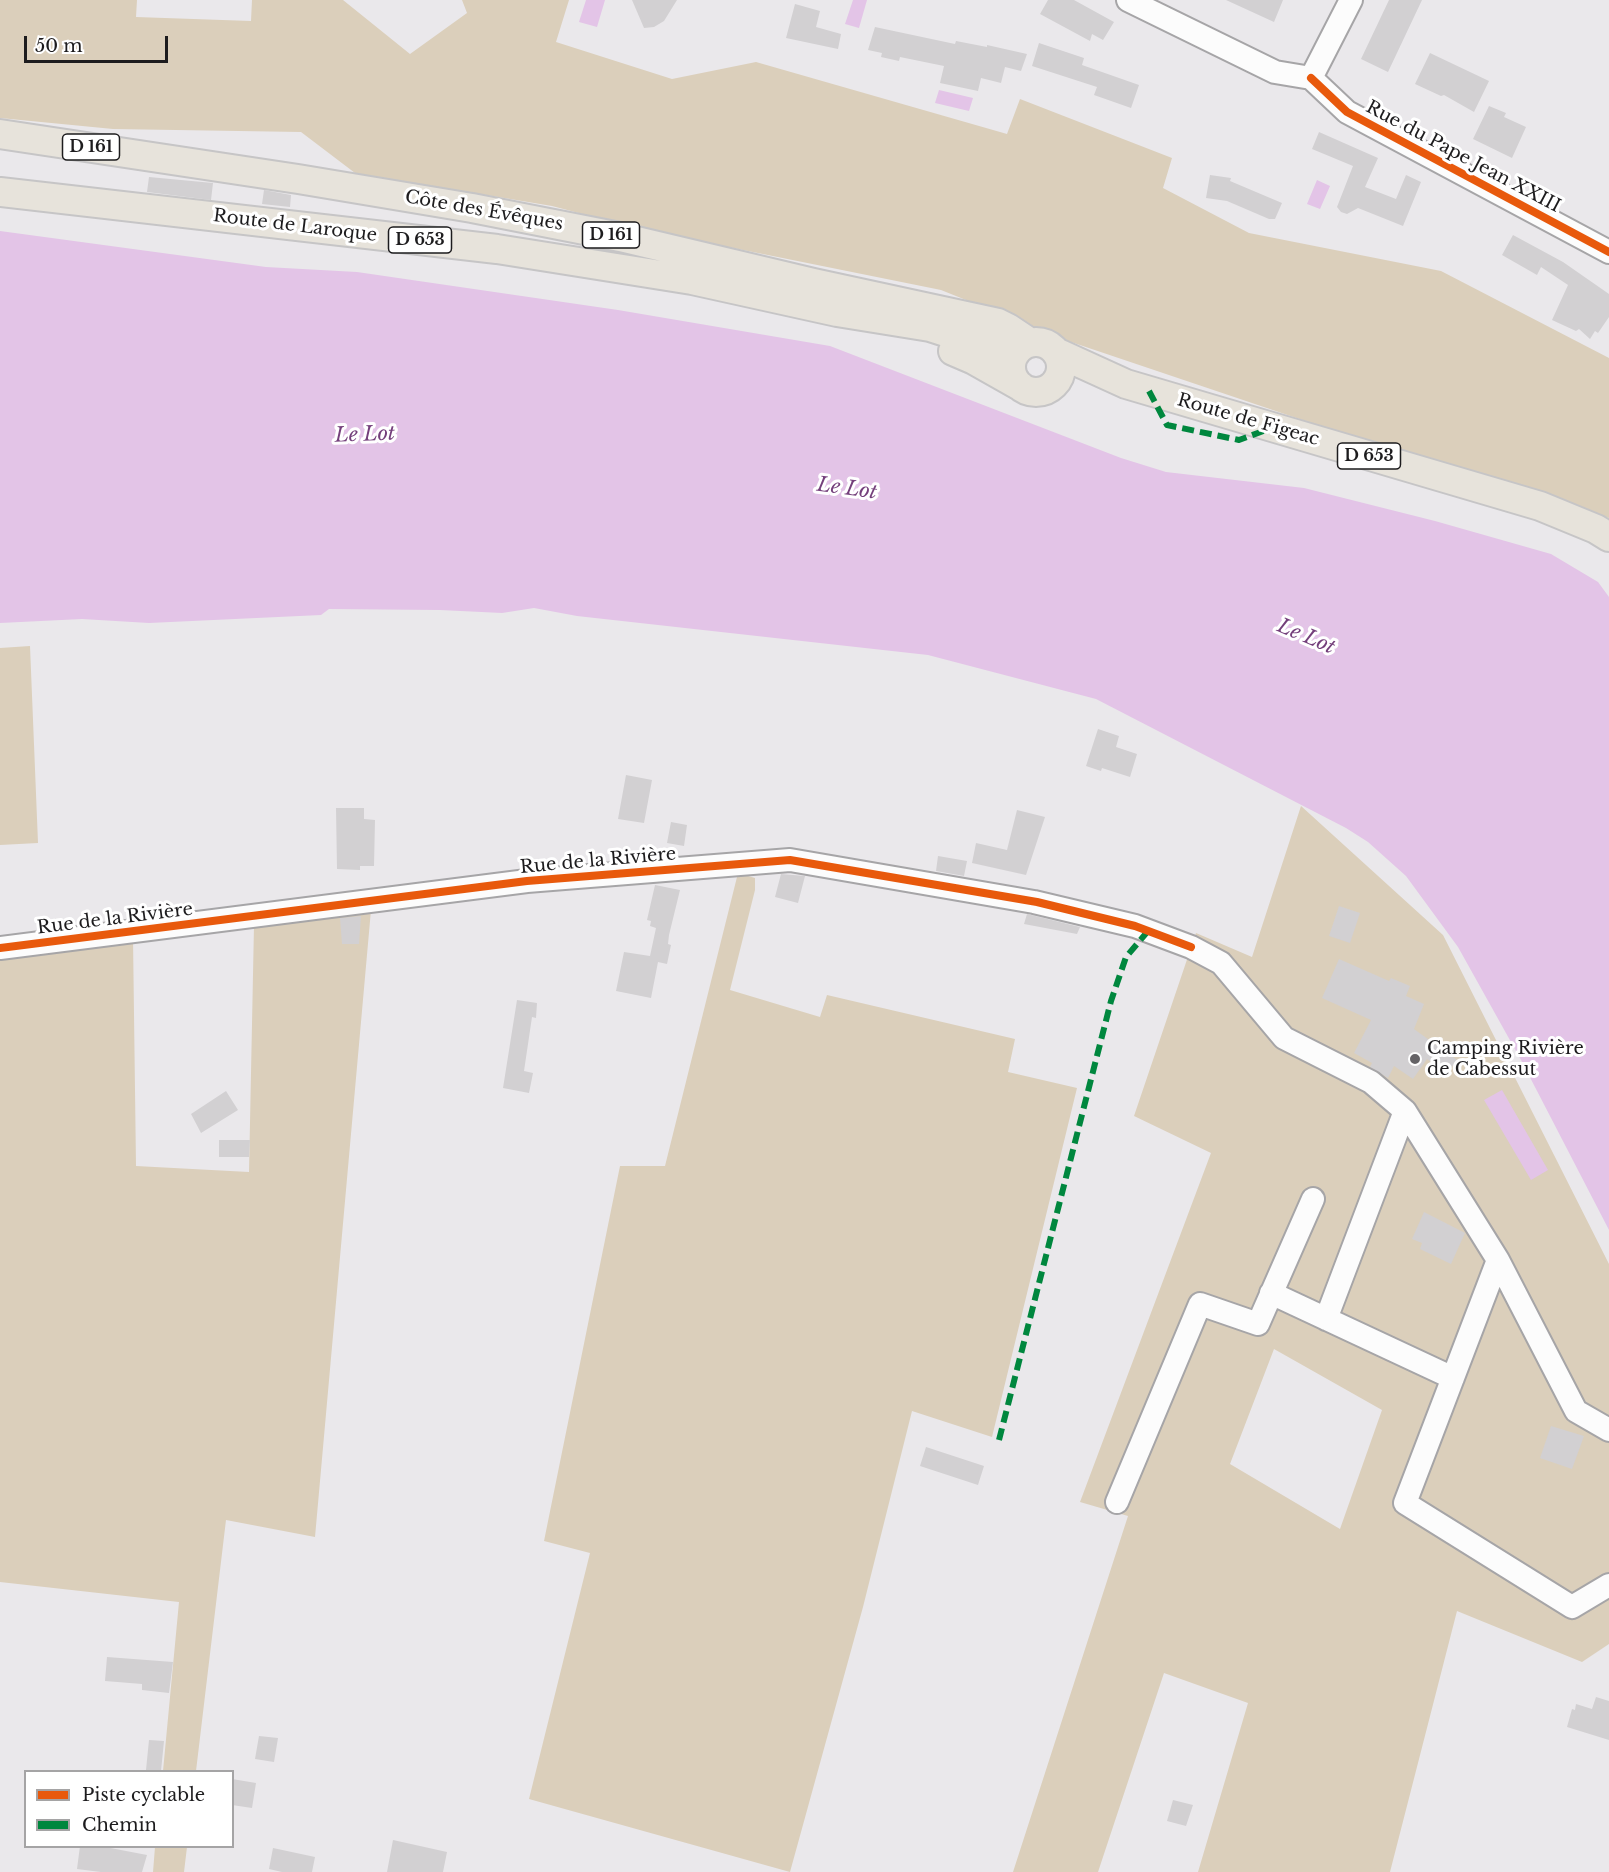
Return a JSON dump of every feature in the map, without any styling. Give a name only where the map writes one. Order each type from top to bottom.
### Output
[{"type":"main road","name":"Côte des Évêques","points":[[0,134],[472,208],[620,237],[814,283],[998,323],[1008,328],[1022,348]]},
{"type":"main road","name":"Route de Laroque","points":[[0,192],[497,249],[692,280],[837,312],[930,327],[1022,348]]},
{"type":"main road","name":"Route de Laroque","points":[[837,312],[935,344],[974,360],[1020,386]]},
{"type":"main road","points":[[1046,343],[1058,353],[1062,367],[1057,382],[1043,391],[1027,390],[1020,386],[1011,371],[1022,348],[1046,343]]},
{"type":"main road","name":"Route de Figeac","points":[[1058,353],[1125,384],[1540,506],[1596,529],[1609,537]]},
{"type":"main road","name":"Route de Figeac","points":[[1057,382],[1083,380],[1125,384]]},
{"type":"street","points":[[1128,0],[1275,72],[1311,78],[1351,0]]},
{"type":"street","name":"Rue du Pape Jean XXIII","points":[[1311,78],[1347,112],[1609,252]]},
{"type":"street","name":"Rue de la Rivière","points":[[0,948],[527,881],[790,860],[1037,902],[1135,926],[1191,947],[1221,963],[1284,1038],[1371,1082],[1405,1111],[1498,1260],[1576,1411],[1609,1430]]},
{"type":"street","points":[[1326,1318],[1405,1111]]},
{"type":"street","points":[[1117,1502],[1200,1304],[1258,1324],[1313,1199]]},
{"type":"street","points":[[1498,1260],[1405,1503],[1572,1607],[1609,1585]]},
{"type":"street","points":[[1272,1293],[1453,1378]]},
{"type":"shaded area","points":[[0,0],[137,0],[136,17],[251,21],[252,0],[343,0],[410,54],[467,13],[462,0],[569,0],[556,42],[672,79],[756,62],[1007,134],[1020,99],[1172,158],[1163,188],[1249,233],[1441,271],[1609,358],[1609,518],[1341,433],[1071,342],[941,290],[644,230],[552,206],[355,173],[301,132],[113,129],[0,118]]},
{"type":"shaded area","points":[[30,646],[38,843],[0,845],[0,648]]},
{"type":"shaded area","points":[[1301,806],[1443,935],[1609,1264],[1609,1644],[1582,1662],[1457,1611],[1390,1872],[1198,1872],[1248,1703],[1164,1673],[1098,1872],[1013,1872],[1128,1516],[1080,1502],[1211,1153],[1134,1116],[1196,933],[1252,957]],"holes":[[[1274,1349],[1382,1410],[1340,1529],[1230,1464]]]},
{"type":"shaded area","points":[[738,873],[755,878],[755,890],[730,990],[820,1017],[827,995],[1015,1039],[1008,1072],[1077,1088],[992,1437],[912,1411],[863,1607],[790,1872],[529,1799],[590,1553],[544,1541],[620,1166],[665,1166]]},
{"type":"shaded area","points":[[371,910],[315,1537],[226,1520],[196,1770],[163,1770],[179,1602],[0,1582],[0,956],[133,938],[136,1166],[249,1172],[254,925]]},
{"type":"shaded area","points":[[155,1848],[187,1848],[184,1872],[153,1872]]},
{"type":"water","points":[[586,0],[605,0],[597,27],[579,22]]},
{"type":"water","points":[[853,0],[867,0],[859,28],[845,24]]},
{"type":"water","points":[[939,90],[973,98],[969,111],[935,103]]},
{"type":"water","points":[[1317,180],[1330,186],[1320,209],[1307,204]]},
{"type":"water","name":"Le Lot","points":[[0,231],[266,267],[357,272],[618,310],[830,346],[1121,458],[1166,472],[1304,488],[1435,521],[1551,554],[1598,582],[1609,597],[1609,1230],[1521,1060],[1458,947],[1406,876],[1368,842],[1346,828],[1096,699],[928,655],[577,616],[534,608],[502,613],[329,609],[321,615],[149,623],[82,619],[0,623]]},
{"type":"water","points":[[1502,1090],[1548,1170],[1531,1180],[1484,1100]]},
{"type":"building","points":[[632,0],[677,0],[664,21],[654,27],[644,28]]},
{"type":"building","points":[[1048,0],[1074,0],[1114,22],[1103,40],[1092,34],[1090,41],[1040,14]]},
{"type":"building","points":[[1226,0],[1283,0],[1274,22]]},
{"type":"building","points":[[1389,0],[1422,0],[1388,72],[1361,59]]},
{"type":"building","points":[[795,4],[820,11],[816,27],[841,34],[838,49],[786,38]]},
{"type":"building","points":[[875,27],[955,44],[956,41],[987,47],[987,45],[1027,54],[1021,71],[1005,67],[1001,83],[981,78],[978,91],[940,83],[944,66],[900,57],[899,61],[881,57],[882,53],[868,50]]},
{"type":"building","points":[[1039,43],[1084,58],[1082,65],[1139,85],[1131,108],[1094,95],[1097,87],[1032,66]]},
{"type":"building","points":[[1430,53],[1489,81],[1474,112],[1444,95],[1441,96],[1415,84]]},
{"type":"building","points":[[1489,106],[1506,113],[1504,117],[1526,127],[1512,158],[1473,139]]},
{"type":"building","points":[[1319,132],[1378,158],[1365,187],[1396,199],[1406,175],[1421,182],[1403,226],[1358,208],[1347,214],[1341,212],[1337,207],[1353,166],[1312,149]]},
{"type":"building","points":[[1210,175],[1231,178],[1230,181],[1282,203],[1275,219],[1269,219],[1227,201],[1206,198]]},
{"type":"building","points":[[149,177],[213,183],[211,200],[147,192]]},
{"type":"building","points":[[264,190],[291,195],[290,207],[262,204]]},
{"type":"building","points":[[1513,235],[1563,262],[1609,294],[1609,317],[1598,333],[1595,331],[1590,339],[1579,329],[1576,331],[1552,320],[1568,285],[1541,267],[1537,275],[1502,255]]},
{"type":"building","points":[[1098,729],[1119,736],[1116,747],[1137,754],[1130,777],[1102,768],[1101,771],[1086,766]]},
{"type":"building","points":[[626,775],[652,780],[644,823],[618,819]]},
{"type":"building","points":[[336,808],[364,808],[364,819],[375,820],[374,866],[360,866],[360,870],[337,869]]},
{"type":"building","points":[[1017,810],[1045,817],[1026,875],[972,863],[976,843],[1007,850]]},
{"type":"building","points":[[671,822],[687,825],[684,846],[667,843]]},
{"type":"building","points":[[938,856],[967,861],[964,876],[936,871]]},
{"type":"building","points":[[781,874],[805,876],[798,903],[775,897]]},
{"type":"building","points":[[655,885],[680,890],[669,935],[668,944],[671,945],[667,964],[658,962],[651,998],[616,991],[624,952],[650,956],[656,928],[650,926],[651,921],[647,920]]},
{"type":"building","points":[[1339,906],[1360,913],[1350,943],[1329,936]]},
{"type":"building","points":[[1027,914],[1080,927],[1077,934],[1024,924]]},
{"type":"building","points":[[361,916],[359,944],[342,944],[340,918]]},
{"type":"building","points":[[1339,959],[1389,981],[1391,978],[1410,986],[1406,996],[1424,1004],[1414,1029],[1457,1060],[1447,1074],[1427,1059],[1413,1079],[1394,1066],[1388,1078],[1370,1067],[1372,1063],[1354,1053],[1371,1020],[1322,998]]},
{"type":"building","points":[[517,1000],[537,1003],[536,1018],[532,1017],[524,1071],[533,1073],[529,1093],[503,1088]]},
{"type":"building","points":[[226,1091],[238,1110],[201,1133],[191,1114]]},
{"type":"building","points":[[219,1140],[250,1140],[249,1157],[219,1157]]},
{"type":"building","points":[[1424,1212],[1465,1233],[1451,1264],[1420,1249],[1422,1243],[1412,1239]]},
{"type":"building","points":[[1551,1426],[1584,1436],[1572,1469],[1540,1458]]},
{"type":"building","points":[[926,1447],[984,1466],[978,1485],[920,1466]]},
{"type":"building","points":[[107,1657],[173,1662],[169,1693],[142,1690],[142,1684],[105,1681]]},
{"type":"building","points":[[1596,1697],[1609,1701],[1609,1740],[1567,1727],[1572,1709],[1575,1710],[1576,1704],[1592,1709]]},
{"type":"building","points":[[259,1736],[278,1738],[274,1762],[255,1759]]},
{"type":"building","points":[[149,1740],[164,1741],[161,1770],[146,1770]]},
{"type":"building","points":[[234,1779],[256,1783],[252,1808],[234,1805]]},
{"type":"building","points":[[1173,1800],[1193,1805],[1186,1826],[1167,1821]]},
{"type":"building","points":[[393,1840],[447,1852],[443,1872],[387,1872]]},
{"type":"building","points":[[80,1848],[110,1848],[147,1855],[142,1872],[101,1872],[77,1869]]},
{"type":"building","points":[[273,1848],[315,1857],[312,1872],[282,1872],[269,1869]]},
{"type":"marked path","points":[[1149,391],[1167,425],[1239,440],[1274,427]]},
{"type":"marked path","points":[[999,1440],[1111,1001],[1126,957],[1148,931]]},
{"type":"cycle path","points":[[1311,78],[1347,112],[1609,252]]},
{"type":"cycle path","points":[[0,948],[527,881],[790,860],[1037,902],[1135,926],[1191,947]]},
{"type":"place","name":"Camping Rivière de Cabessut","points":[[1415,1059]]}]
